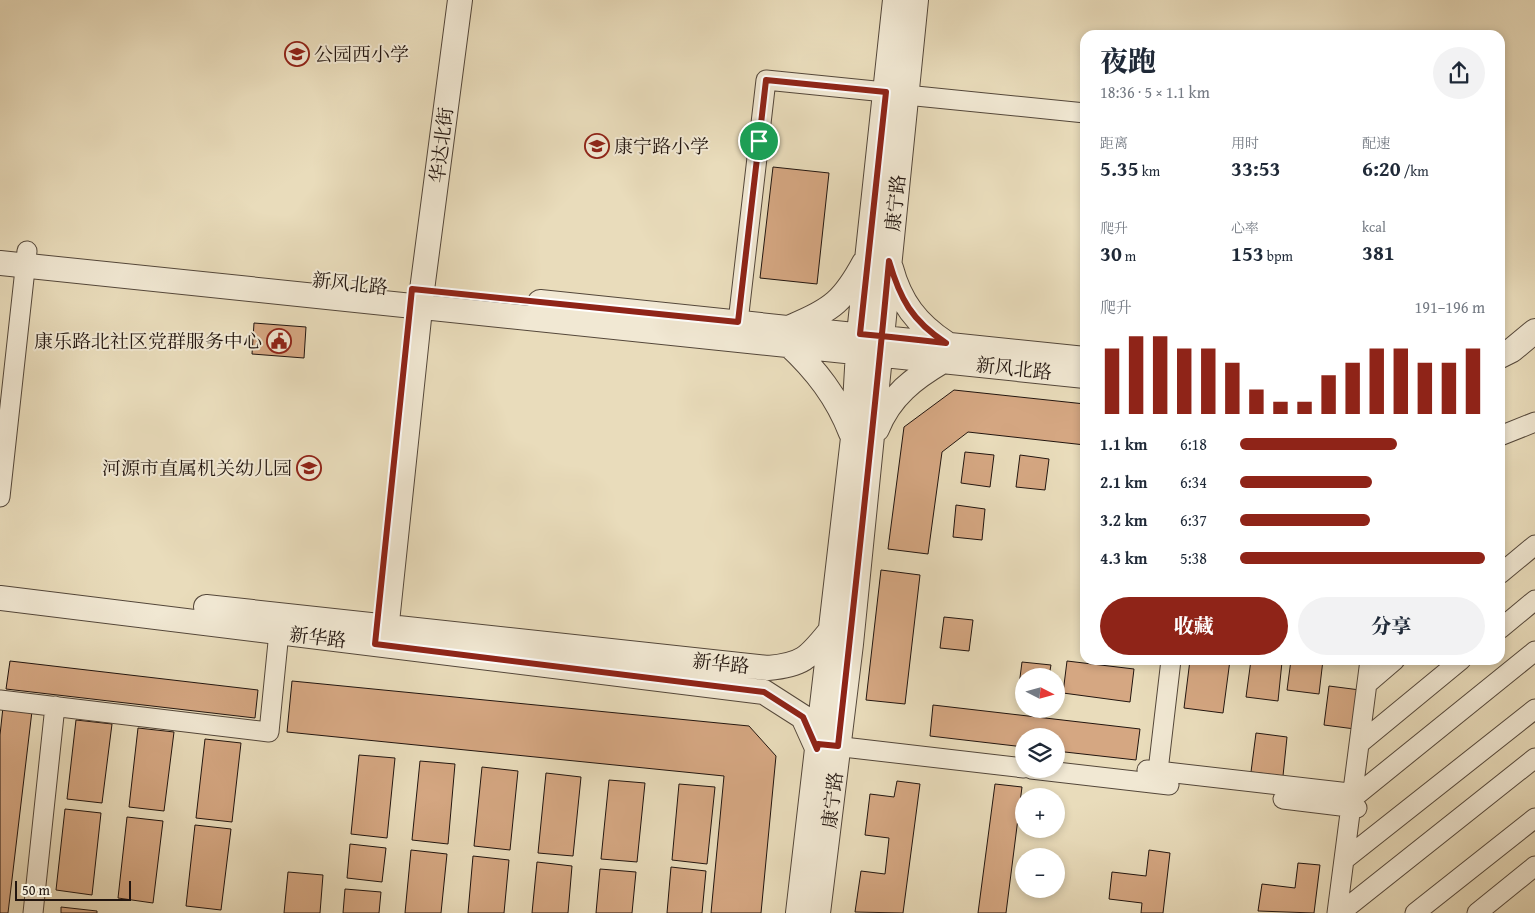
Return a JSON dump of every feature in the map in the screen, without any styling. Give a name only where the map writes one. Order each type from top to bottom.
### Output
[{"type":"street","name":"华达北街","points":[[417,298],[449,0]]},
{"type":"street","name":"华达北街","points":[[417,298],[460,0]]},
{"type":"street","name":"康宁路","points":[[895,0],[896,93]]},
{"type":"street","name":"康宁路","points":[[798,913],[826,741],[863,439],[878,259],[896,93],[916,0]]},
{"type":"street","points":[[738,322],[766,80],[1080,112]]},
{"type":"street","name":"新风北路","points":[[0,248],[27,258],[417,298],[944,352],[1080,359]]},
{"type":"street","name":"新风北路","points":[[0,263],[27,258]]},
{"type":"street","points":[[0,497],[27,258]]},
{"type":"street","name":"新风北路","points":[[789,336],[836,304],[854,282],[878,259],[910,310],[944,352],[1080,375]]},
{"type":"street","name":"新风北路","points":[[417,298],[738,322],[789,336]]},
{"type":"street","points":[[381,635],[417,298]]},
{"type":"street","points":[[1505,336],[1514,332],[1535,315]]},
{"type":"street","points":[[1505,354],[1535,331]]},
{"type":"street","points":[[789,336],[827,386],[863,439],[901,391],[944,352]]},
{"type":"street","points":[[1505,424],[1535,410]]},
{"type":"street","points":[[1505,434],[1535,422]]},
{"type":"street","name":"康宁路","points":[[818,913],[831,630],[863,439]]},
{"type":"street","points":[[1505,570],[1535,545]]},
{"type":"street","name":"新华路","points":[[0,584],[381,635],[764,692],[803,717],[826,741]]},
{"type":"street","name":"新华路","points":[[0,598],[279,632],[381,635],[768,668],[790,666],[811,655],[831,630]]},
{"type":"street","points":[[1505,624],[1535,600]]},
{"type":"street","points":[[0,700],[269,732],[279,632]]},
{"type":"street","points":[[1065,771],[1162,778],[1354,801],[1535,651]]},
{"type":"street","points":[[1162,778],[1172,665]]},
{"type":"street","points":[[1162,778],[1181,665]]},
{"type":"street","points":[[1341,912],[1372,674],[1387,665]]},
{"type":"street","points":[[1362,741],[1456,665]]},
{"type":"street","points":[[34,913],[55,706]]},
{"type":"street","points":[[1347,857],[1535,709]]},
{"type":"street","points":[[826,741],[1015,755]]},
{"type":"street","points":[[826,741],[1015,767]]},
{"type":"street","points":[[1341,912],[1535,758]]},
{"type":"street","points":[[1065,761],[1162,778]]},
{"type":"street","points":[[1415,913],[1535,818]]},
{"type":"street","points":[[1477,913],[1532,876]]},
{"type":"building","points":[[773,167],[829,173],[817,284],[760,278]]},
{"type":"building","name":"康乐路北社区党群服务中心","points":[[254,323],[306,327],[304,358],[252,354]]},
{"type":"building","points":[[954,390],[1080,403],[1080,444],[968,432],[942,452],[928,554],[888,549],[904,427]]},
{"type":"building","points":[[965,452],[994,455],[990,487],[961,483]]},
{"type":"building","points":[[1020,455],[1049,459],[1045,490],[1016,487]]},
{"type":"building","points":[[956,505],[985,509],[982,540],[953,537]]},
{"type":"building","points":[[881,570],[920,575],[905,704],[866,700]]},
{"type":"building","points":[[944,617],[973,620],[969,651],[940,648]]},
{"type":"building","points":[[10,661],[258,690],[255,718],[6,689]]},
{"type":"building","points":[[1067,661],[1080,663],[1080,665],[1100,665],[1134,669],[1130,702],[1065,693]]},
{"type":"building","points":[[1022,662],[1051,665],[1050,668],[1021,668]]},
{"type":"building","points":[[1189,665],[1229,665],[1223,713],[1184,708]]},
{"type":"building","points":[[1250,665],[1282,665],[1278,701],[1246,697]]},
{"type":"building","points":[[1290,665],[1322,665],[1319,694],[1287,690]]},
{"type":"building","points":[[292,681],[749,726],[776,756],[761,913],[711,913],[724,776],[287,732]]},
{"type":"building","points":[[1329,686],[1360,690],[1355,729],[1324,725]]},
{"type":"building","points":[[933,705],[1015,715],[1015,718],[1045,718],[1140,729],[1136,760],[1065,752],[1065,728],[1015,728],[1015,746],[930,736]]},
{"type":"building","points":[[3,707],[32,711],[8,913],[0,913],[0,735]]},
{"type":"building","points":[[76,720],[112,724],[102,803],[67,799]]},
{"type":"building","points":[[138,728],[174,732],[164,811],[129,807]]},
{"type":"building","points":[[1256,733],[1287,737],[1283,776],[1251,772]]},
{"type":"building","points":[[205,739],[241,743],[232,822],[196,818]]},
{"type":"building","points":[[359,755],[395,758],[387,838],[351,834]]},
{"type":"building","points":[[420,761],[455,764],[448,844],[412,840]]},
{"type":"building","points":[[482,767],[518,771],[510,850],[474,846]]},
{"type":"building","points":[[546,773],[581,777],[573,856],[538,853]]},
{"type":"building","points":[[609,780],[645,783],[637,862],[601,859]]},
{"type":"building","points":[[897,781],[920,784],[903,913],[855,912],[861,871],[885,874],[889,838],[865,835],[870,794],[894,797]]},
{"type":"building","points":[[679,784],[715,787],[707,864],[672,860]]},
{"type":"building","points":[[995,784],[1022,787],[1015,788],[1016,838],[1006,913],[978,913]]},
{"type":"building","points":[[65,809],[101,813],[92,895],[56,890]]},
{"type":"building","points":[[127,817],[163,821],[153,903],[118,898]]},
{"type":"building","points":[[195,825],[231,829],[221,910],[186,906]]},
{"type":"building","points":[[350,844],[386,848],[382,882],[347,878]]},
{"type":"building","points":[[411,850],[447,854],[441,913],[405,913]]},
{"type":"building","points":[[1149,850],[1170,853],[1163,913],[1141,913],[1142,903],[1109,899],[1112,872],[1146,876]]},
{"type":"building","points":[[473,856],[509,860],[504,913],[468,913]]},
{"type":"building","points":[[537,862],[572,866],[568,913],[532,913]]},
{"type":"building","points":[[1298,863],[1320,865],[1314,913],[1258,911],[1262,884],[1295,888]]},
{"type":"building","points":[[671,867],[706,871],[702,913],[667,913]]},
{"type":"building","points":[[600,869],[636,872],[632,913],[596,913]]},
{"type":"building","points":[[288,872],[323,875],[320,913],[284,913]]},
{"type":"building","points":[[345,889],[381,892],[379,913],[343,913]]},
{"type":"building","points":[[61,907],[97,911],[97,913],[61,913]]},
{"type":"place","name":"公园西小学","points":[[297,54]]},
{"type":"place","name":"康宁路小学","points":[[597,146]]},
{"type":"place","name":"康乐路北社区党群服务中心","points":[[279,341]]},
{"type":"place","name":"河源市直属机关幼儿园","points":[[309,468]]},
{"type":"route","points":[[759,141],[738,322],[412,289],[375,644],[764,692],[803,717],[817,749],[818,744],[838,746],[873,440],[882,336],[889,261],[897,289],[910,310],[925,330],[946,343],[882,336],[860,334],[886,92],[766,80],[759,141]]}]
